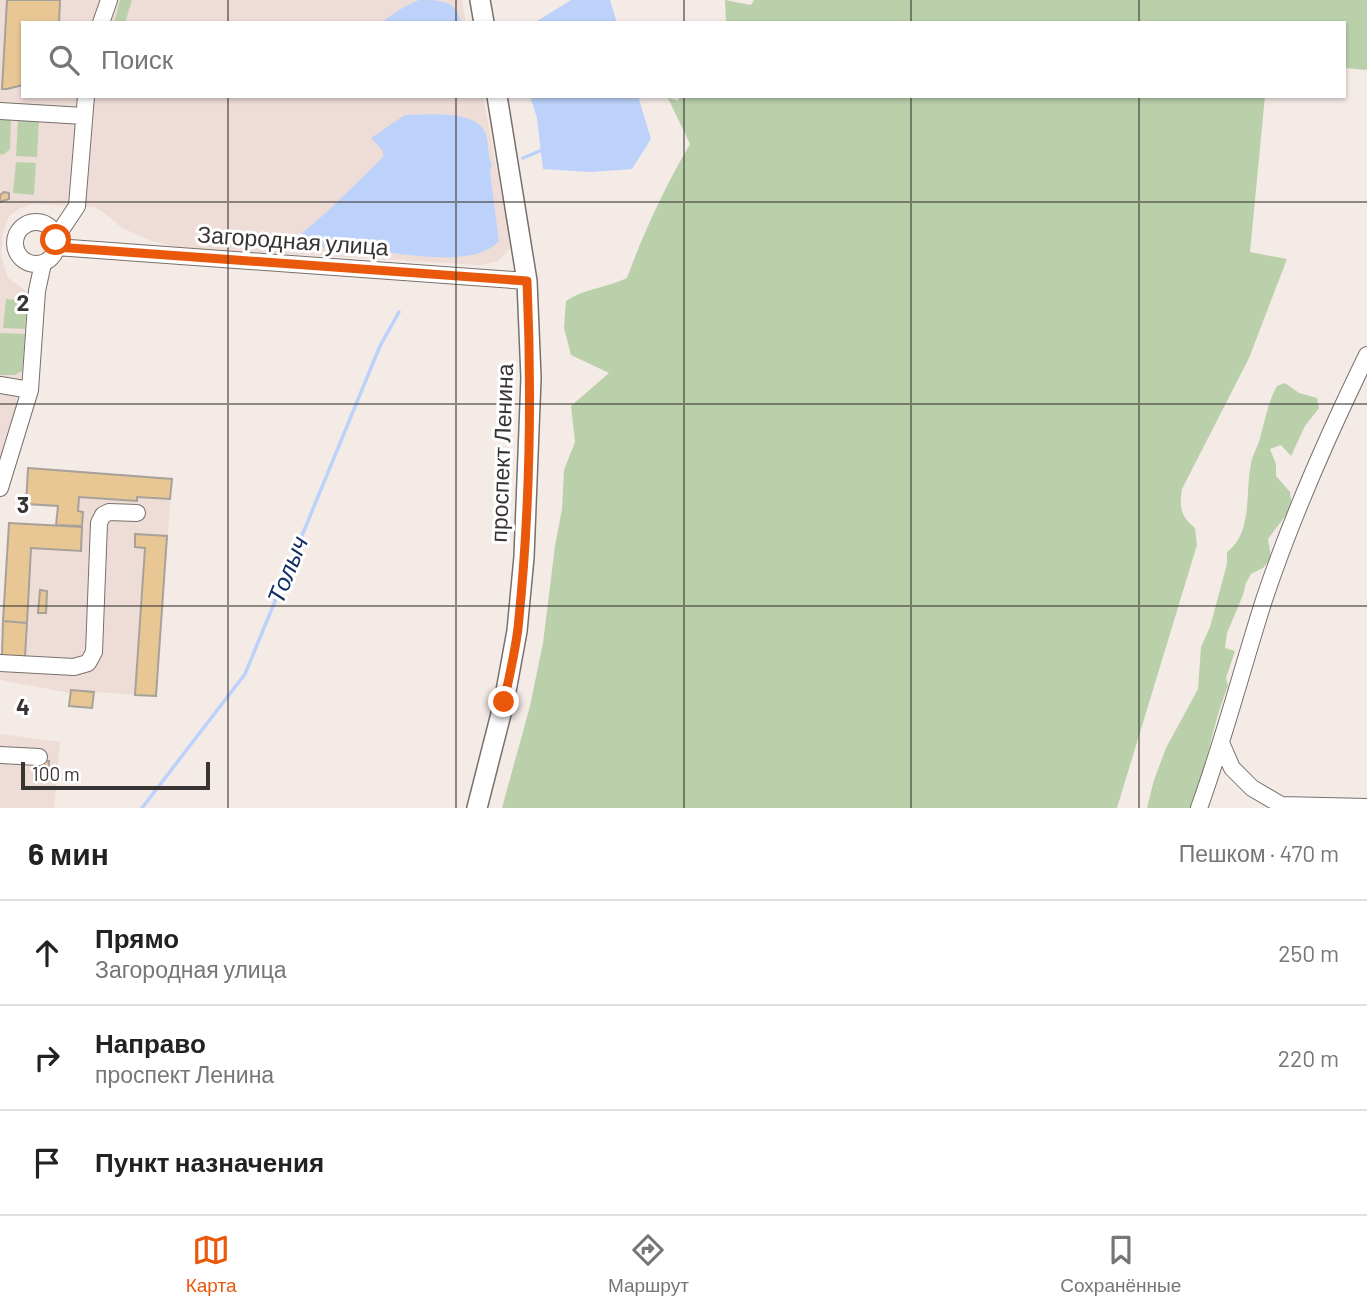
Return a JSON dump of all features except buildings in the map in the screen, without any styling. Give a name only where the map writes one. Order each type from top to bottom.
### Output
[{"type":"main road","points":[[480,0],[484,21]]},
{"type":"main road","name":"проспект Ленина","points":[[477,808],[504,702],[517,631],[524,557],[531,378],[527,281],[497,98]]},
{"type":"street","points":[[102,21],[109,0]]},
{"type":"street","points":[[0,488],[30,390],[37,291],[43,263],[54,254],[55,240],[77,206],[86,98]]},
{"type":"street","points":[[0,111],[84,116]]},
{"type":"street","points":[[43,263],[30,263],[19,255],[16,249],[17,235],[26,225],[32,223],[45,225],[55,240]]},
{"type":"street","name":"Загородная улица","points":[[55,240],[527,281]]},
{"type":"street","points":[[1199,808],[1222,745],[1265,599],[1324,442],[1367,355]]},
{"type":"street","points":[[0,385],[30,390]]},
{"type":"street","points":[[0,663],[74,667],[88,663],[94,652],[99,523],[103,515],[109,512],[137,513]]},
{"type":"street","points":[[1222,745],[1238,775],[1252,788],[1281,805],[1367,807]]},
{"type":"street","points":[[0,754],[39,757]]},
{"type":"shaded area","points":[[0,0],[462,0],[466,21],[21,21],[21,98],[483,98],[511,247],[498,261],[481,265],[181,248],[152,241],[122,228],[94,207],[34,204],[20,208],[9,216],[3,232],[1,256],[8,278],[28,292],[22,371],[15,409],[0,459]]},
{"type":"shaded area","points":[[28,468],[172,479],[156,696],[94,692],[92,708],[69,706],[70,693],[0,680],[9,523],[56,525],[57,506],[26,504]]},
{"type":"shaded area","points":[[0,734],[60,742],[54,808],[0,808]]},
{"type":"green space","points":[[120,0],[132,0],[126,21],[115,21]]},
{"type":"green space","points":[[725,0],[751,5],[754,0],[1367,0],[1367,70],[1346,68],[1346,21],[726,21]]},
{"type":"green space","points":[[668,98],[678,101],[679,98],[1265,98],[1250,252],[1287,259],[1249,358],[1182,489],[1182,511],[1195,528],[1197,545],[1117,808],[502,808],[530,706],[543,643],[562,509],[564,470],[575,442],[571,406],[609,373],[571,355],[564,328],[566,301],[581,293],[627,278],[640,243],[690,144]]},
{"type":"green space","points":[[0,117],[11,118],[10,149],[3,155],[0,154]]},
{"type":"green space","points":[[18,119],[39,120],[37,157],[16,156]]},
{"type":"green space","points":[[16,162],[36,163],[34,195],[13,193]]},
{"type":"green space","points":[[6,299],[27,301],[25,329],[3,328]]},
{"type":"green space","points":[[0,333],[25,334],[22,371],[15,375],[0,375]]},
{"type":"green space","points":[[1285,383],[1299,393],[1317,398],[1319,408],[1305,426],[1291,456],[1281,445],[1270,449],[1276,464],[1276,476],[1290,492],[1292,507],[1268,539],[1271,558],[1263,568],[1251,574],[1227,633],[1225,648],[1235,651],[1226,678],[1228,686],[1192,808],[1147,808],[1166,748],[1198,689],[1201,647],[1210,627],[1227,564],[1227,552],[1241,534],[1252,461],[1274,392],[1277,386]]},
{"type":"water","points":[[419,0],[440,1],[456,10],[460,21],[383,21]]},
{"type":"water","points":[[571,0],[610,0],[616,21],[537,21]]},
{"type":"water","points":[[531,98],[639,98],[651,139],[632,169],[591,172],[543,169],[537,118]]},
{"type":"water","points":[[436,114],[460,117],[471,120],[485,132],[492,164],[490,173],[499,241],[488,249],[460,257],[427,257],[382,252],[371,248],[298,247],[297,240],[300,235],[383,157],[383,151],[371,138],[405,115]]},
{"type":"waterway","name":"Толыч","points":[[523,158],[542,150]]},
{"type":"waterway","name":"Толыч","points":[[142,808],[245,674],[380,346],[399,312]]},
{"type":"route","points":[[56,240],[56,247],[527,281],[531,378],[524,557],[517,631],[504,702]]}]
